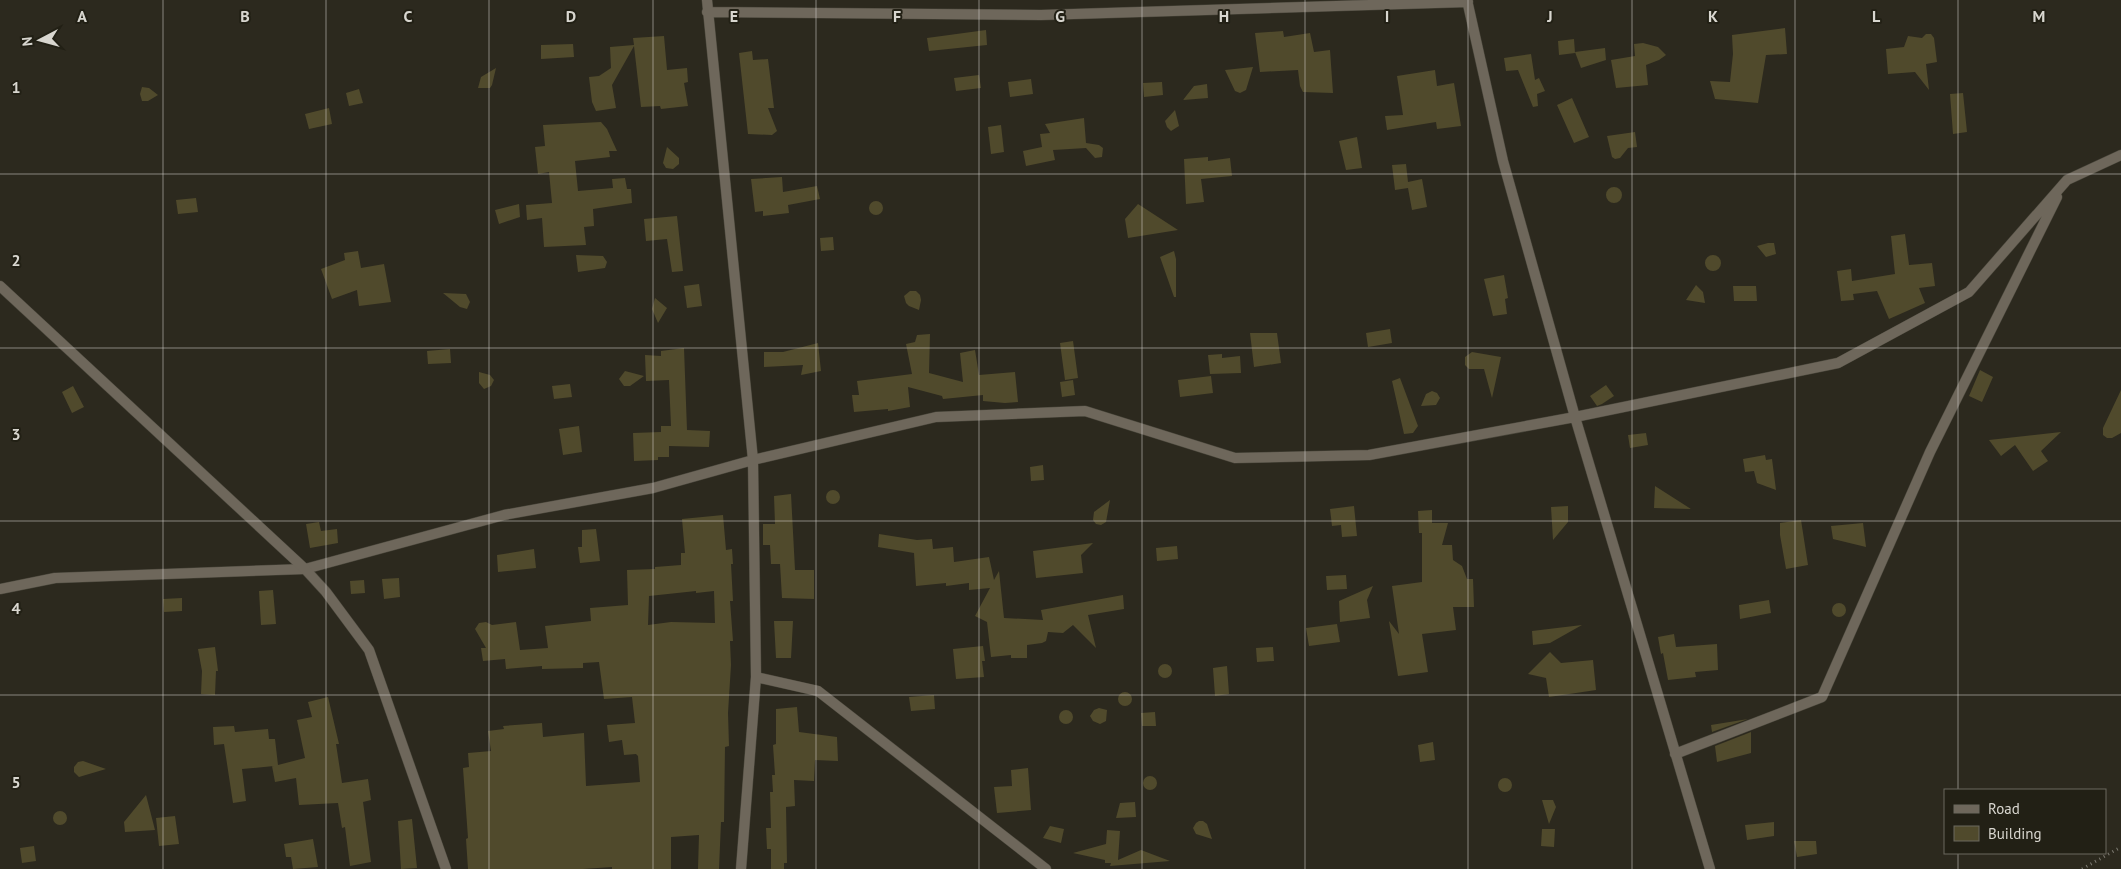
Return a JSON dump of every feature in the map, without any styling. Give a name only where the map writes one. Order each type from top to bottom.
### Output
[{"type":"street","points":[[707,0],[753,460],[756,677],[741,869]]},
{"type":"street","points":[[707,12],[1041,15],[1467,1],[1503,161],[1575,417],[1710,869]]},
{"type":"street","points":[[0,589],[55,578],[306,569],[504,515],[653,488],[753,460],[936,417],[1085,411],[1234,458],[1369,455],[1575,417],[1838,363],[1969,292],[2067,180],[2121,155]]},
{"type":"street","points":[[1675,754],[1822,697],[1930,452],[2062,185]]},
{"type":"street","points":[[0,286],[306,569],[326,592],[369,650],[446,869]]},
{"type":"street","points":[[756,677],[818,691],[1046,869]]},
{"type":"path","points":[[2082,869],[2121,847]]},
{"type":"building","points":[[1785,28],[1787,54],[1766,55],[1758,103],[1715,99],[1710,81],[1730,82],[1733,54],[1732,35]]},
{"type":"building","points":[[986,30],[987,45],[929,51],[927,38]]},
{"type":"building","points":[[1283,31],[1284,37],[1310,33],[1314,52],[1330,50],[1333,93],[1303,92],[1300,86],[1298,70],[1260,72],[1255,33]]},
{"type":"building","points":[[1926,34],[1931,34],[1934,38],[1937,62],[1926,64],[1929,90],[1915,72],[1888,74],[1886,49],[1904,47],[1908,36],[1922,38]]},
{"type":"building","points":[[664,36],[667,70],[687,68],[688,82],[684,83],[688,106],[661,109],[660,106],[641,107],[634,46],[612,85],[616,108],[596,111],[592,102],[589,77],[599,76],[611,68],[610,47],[634,45],[633,38]]},
{"type":"building","points":[[1574,39],[1575,53],[1559,55],[1558,41]]},
{"type":"building","points":[[1643,43],[1658,47],[1666,55],[1646,65],[1648,85],[1616,88],[1611,60],[1635,56],[1634,44]]},
{"type":"building","points":[[573,44],[574,57],[541,59],[541,45]]},
{"type":"building","points":[[1605,48],[1606,60],[1581,68],[1575,52]]},
{"type":"building","points":[[752,51],[753,60],[768,59],[774,108],[768,108],[777,131],[772,135],[748,134],[739,53]]},
{"type":"building","points":[[1531,54],[1535,80],[1539,78],[1545,91],[1537,94],[1538,106],[1533,107],[1518,70],[1506,71],[1504,58]]},
{"type":"building","points":[[1253,67],[1246,90],[1240,93],[1235,91],[1225,70]]},
{"type":"building","points":[[496,68],[490,88],[478,88],[481,77]]},
{"type":"building","points":[[1435,70],[1437,86],[1454,83],[1461,126],[1437,129],[1436,122],[1387,130],[1385,116],[1403,115],[1397,76]]},
{"type":"building","points":[[979,75],[981,88],[956,91],[954,78]]},
{"type":"building","points":[[1031,79],[1033,94],[1010,97],[1008,82]]},
{"type":"building","points":[[1162,82],[1163,95],[1144,97],[1143,83]]},
{"type":"building","points":[[1207,84],[1208,98],[1183,100],[1194,86]]},
{"type":"building","points":[[142,87],[149,88],[158,95],[148,101],[142,101],[140,94]]},
{"type":"building","points":[[359,89],[363,103],[349,106],[346,93]]},
{"type":"building","points":[[1963,93],[1967,132],[1953,134],[1950,94]]},
{"type":"building","points":[[1572,98],[1589,137],[1574,143],[1557,105]]},
{"type":"building","points":[[329,108],[332,124],[309,129],[305,114]]},
{"type":"building","points":[[1175,110],[1179,126],[1171,131],[1165,121]]},
{"type":"building","points":[[1084,118],[1086,143],[1099,145],[1103,148],[1102,157],[1095,158],[1086,148],[1053,150],[1055,160],[1026,166],[1023,151],[1042,147],[1040,134],[1050,133],[1045,124]]},
{"type":"building","points":[[601,122],[607,129],[617,151],[609,151],[610,157],[575,161],[578,191],[613,188],[612,179],[625,178],[627,189],[631,189],[632,203],[593,209],[594,226],[584,227],[586,245],[544,247],[542,218],[527,220],[526,205],[552,203],[549,172],[538,174],[535,147],[545,146],[543,125]]},
{"type":"building","points":[[1001,125],[1004,152],[991,154],[988,127]]},
{"type":"building","points":[[1635,132],[1637,147],[1628,148],[1620,158],[1615,159],[1612,157],[1607,136]]},
{"type":"building","points":[[1357,137],[1362,168],[1346,170],[1339,141]]},
{"type":"building","points":[[667,147],[679,158],[679,164],[673,169],[666,168],[663,163]]},
{"type":"building","points":[[1208,157],[1208,161],[1230,158],[1232,176],[1201,179],[1204,202],[1186,204],[1184,159]]},
{"type":"building","points":[[1406,164],[1408,182],[1422,179],[1427,207],[1412,210],[1408,188],[1395,190],[1392,165]]},
{"type":"building","points":[[782,177],[783,192],[817,186],[820,199],[788,205],[789,213],[763,216],[763,211],[755,212],[751,179]]},
{"type":"building","points":[[1614,187],[1620,189],[1622,195],[1620,201],[1614,203],[1608,201],[1606,195],[1608,189]]},
{"type":"building","points":[[196,198],[198,212],[178,214],[176,200]]},
{"type":"building","points":[[873,201],[879,201],[883,208],[879,215],[873,215],[869,211],[869,205]]},
{"type":"building","points":[[519,204],[520,217],[499,224],[495,210]]},
{"type":"building","points":[[1138,204],[1178,230],[1128,238],[1125,219]]},
{"type":"building","points":[[677,216],[683,271],[672,272],[667,239],[646,241],[644,219]]},
{"type":"building","points":[[1905,234],[1909,265],[1932,263],[1935,286],[1919,288],[1925,303],[1889,319],[1877,291],[1853,294],[1854,300],[1841,301],[1837,271],[1851,269],[1852,281],[1895,274],[1891,236]]},
{"type":"building","points":[[833,237],[834,250],[821,251],[820,238]]},
{"type":"building","points":[[1774,243],[1776,254],[1766,257],[1757,246]]},
{"type":"building","points":[[358,251],[361,268],[384,264],[391,302],[359,306],[357,290],[332,299],[321,269],[345,260],[344,253]]},
{"type":"building","points":[[1174,251],[1176,259],[1176,297],[1174,297],[1160,257]]},
{"type":"building","points":[[576,255],[603,256],[607,262],[605,268],[578,272]]},
{"type":"building","points":[[1713,255],[1721,263],[1713,271],[1705,263]]},
{"type":"building","points":[[1504,275],[1508,298],[1505,299],[1507,314],[1493,316],[1484,279]]},
{"type":"building","points":[[699,284],[702,306],[687,308],[684,286]]},
{"type":"building","points":[[1696,285],[1703,292],[1705,303],[1686,300]]},
{"type":"building","points":[[1733,286],[1756,286],[1757,301],[1734,301]]},
{"type":"building","points":[[910,291],[916,291],[920,295],[919,310],[906,303],[904,296]]},
{"type":"building","points":[[443,293],[466,294],[470,302],[467,309],[460,307]]},
{"type":"building","points":[[655,298],[667,308],[658,323],[652,309]]},
{"type":"building","points":[[1390,329],[1392,343],[1368,347],[1366,333]]},
{"type":"building","points":[[1250,333],[1277,333],[1281,363],[1254,367]]},
{"type":"building","points":[[930,334],[929,373],[963,382],[960,353],[975,350],[979,375],[1015,372],[1018,402],[983,401],[983,395],[943,399],[942,396],[908,387],[910,407],[888,411],[888,409],[854,412],[852,395],[859,395],[857,381],[912,374],[906,344],[915,342],[917,335]]},
{"type":"building","points":[[1073,341],[1078,378],[1065,380],[1060,343]]},
{"type":"building","points":[[818,343],[821,371],[801,375],[803,365],[764,367],[764,352],[783,352]]},
{"type":"building","points":[[684,348],[687,430],[710,431],[709,447],[669,446],[669,457],[658,457],[658,460],[634,461],[633,433],[661,432],[661,426],[671,426],[669,380],[646,381],[645,355],[661,356],[661,351]]},
{"type":"building","points":[[450,349],[451,363],[428,364],[427,351]]},
{"type":"building","points":[[1472,352],[1501,357],[1492,398],[1484,369],[1469,369],[1465,365],[1465,357]]},
{"type":"building","points":[[1222,354],[1222,358],[1240,356],[1241,373],[1210,374],[1208,355]]},
{"type":"building","points":[[1980,370],[1993,377],[1982,402],[1969,396]]},
{"type":"building","points":[[625,371],[644,376],[630,386],[624,386],[619,379]]},
{"type":"building","points":[[479,372],[490,375],[494,380],[491,386],[484,389],[479,383]]},
{"type":"building","points":[[1211,376],[1213,393],[1180,397],[1178,380]]},
{"type":"building","points":[[1400,378],[1418,426],[1413,433],[1404,434],[1392,381]]},
{"type":"building","points":[[1073,380],[1075,395],[1062,397],[1060,382]]},
{"type":"building","points":[[570,384],[572,397],[554,399],[552,386]]},
{"type":"building","points":[[1606,385],[1614,396],[1597,406],[1590,396]]},
{"type":"building","points":[[73,386],[84,407],[72,413],[62,392]]},
{"type":"building","points":[[2121,390],[2121,433],[2112,438],[2107,438],[2103,435],[2103,428]]},
{"type":"building","points":[[1432,391],[1437,393],[1440,398],[1436,405],[1421,406],[1426,394]]},
{"type":"building","points":[[579,426],[582,452],[563,455],[559,429]]},
{"type":"building","points":[[2061,432],[2041,451],[2048,461],[2033,471],[2015,445],[2001,456],[1989,440]]},
{"type":"building","points":[[1646,433],[1648,445],[1630,448],[1628,435]]},
{"type":"building","points":[[1765,455],[1766,460],[1772,459],[1776,490],[1757,483],[1754,471],[1745,472],[1743,459]]},
{"type":"building","points":[[1043,465],[1044,480],[1031,481],[1030,467]]},
{"type":"building","points":[[1655,486],[1691,509],[1654,508]]},
{"type":"building","points":[[830,490],[836,490],[840,497],[836,504],[830,504],[826,500],[826,494]]},
{"type":"building","points":[[791,494],[795,570],[814,570],[814,599],[782,598],[780,564],[771,564],[770,545],[763,545],[763,524],[775,524],[774,496]]},
{"type":"building","points":[[1110,500],[1106,522],[1101,525],[1096,524],[1093,520],[1094,512]]},
{"type":"building","points":[[1354,506],[1357,536],[1342,537],[1341,525],[1332,526],[1330,509]]},
{"type":"building","points":[[1568,506],[1568,522],[1553,540],[1551,507]]},
{"type":"building","points":[[1432,510],[1432,523],[1448,523],[1442,545],[1452,545],[1453,560],[1462,566],[1467,579],[1473,579],[1474,607],[1453,607],[1456,630],[1422,634],[1428,672],[1398,676],[1389,621],[1399,634],[1392,586],[1422,582],[1422,533],[1419,533],[1418,511]]},
{"type":"building","points":[[723,515],[726,550],[732,549],[733,601],[730,601],[733,641],[730,641],[729,746],[725,747],[724,822],[721,822],[719,869],[698,869],[699,835],[671,837],[671,869],[612,869],[612,867],[583,869],[468,869],[466,839],[468,838],[463,768],[469,767],[468,753],[491,751],[488,731],[504,729],[503,726],[542,723],[543,737],[584,733],[586,786],[640,782],[638,756],[636,754],[624,755],[622,740],[609,742],[607,725],[635,723],[632,697],[604,699],[599,662],[583,663],[583,668],[542,669],[542,666],[506,669],[505,659],[483,661],[481,648],[486,648],[475,629],[479,623],[486,622],[492,625],[516,622],[520,650],[548,648],[545,626],[591,621],[590,608],[628,605],[627,570],[655,569],[655,567],[681,565],[681,553],[685,553],[682,519]],"holes":[[[696,591],[696,593],[714,591],[715,623],[671,622],[648,625],[649,596]]]},
{"type":"building","points":[[1801,520],[1808,565],[1786,569],[1780,535],[1780,523]]},
{"type":"building","points":[[319,522],[321,531],[337,529],[338,543],[310,548],[306,524]]},
{"type":"building","points":[[1863,523],[1866,547],[1833,539],[1831,526]]},
{"type":"building","points":[[596,529],[600,561],[580,563],[578,547],[582,547],[582,530]]},
{"type":"building","points":[[879,534],[917,540],[932,539],[933,549],[953,547],[954,562],[989,557],[994,580],[999,571],[1004,618],[1043,620],[1041,610],[1123,595],[1124,609],[1088,615],[1096,648],[1073,625],[1063,633],[1048,632],[1046,641],[1042,643],[1027,645],[1027,658],[1011,658],[1011,655],[991,657],[987,622],[975,616],[990,588],[969,590],[969,583],[946,586],[946,583],[916,586],[914,553],[878,547]]},
{"type":"building","points":[[1093,543],[1081,555],[1083,573],[1036,578],[1033,551]]},
{"type":"building","points":[[1177,546],[1178,559],[1157,561],[1156,548]]},
{"type":"building","points":[[534,549],[536,568],[498,572],[497,555]]},
{"type":"building","points":[[1346,575],[1347,589],[1327,590],[1326,576]]},
{"type":"building","points":[[399,578],[400,597],[384,599],[382,579]]},
{"type":"building","points":[[364,580],[365,593],[351,594],[350,581]]},
{"type":"building","points":[[1373,586],[1367,600],[1370,618],[1340,622],[1339,601]]},
{"type":"building","points":[[273,590],[276,624],[261,625],[259,591]]},
{"type":"building","points":[[182,598],[182,611],[164,612],[163,599]]},
{"type":"building","points":[[1769,600],[1771,613],[1740,619],[1739,605]]},
{"type":"building","points":[[1839,603],[1844,605],[1846,610],[1844,615],[1839,617],[1834,615],[1832,610],[1834,605]]},
{"type":"building","points":[[774,621],[793,621],[791,658],[776,658]]},
{"type":"building","points":[[1337,624],[1340,642],[1309,646],[1306,628]]},
{"type":"building","points":[[1582,625],[1550,643],[1533,645],[1532,631]]},
{"type":"building","points":[[1674,634],[1676,647],[1717,644],[1718,670],[1695,672],[1696,677],[1668,680],[1658,637]]},
{"type":"building","points":[[983,646],[985,661],[982,661],[984,677],[956,679],[953,649]]},
{"type":"building","points":[[215,647],[218,671],[216,671],[215,695],[201,694],[202,671],[198,649]]},
{"type":"building","points":[[1273,647],[1274,661],[1257,662],[1256,648]]},
{"type":"building","points":[[1550,652],[1561,663],[1593,660],[1596,690],[1549,697],[1546,678],[1528,674]]},
{"type":"building","points":[[1162,664],[1168,664],[1172,671],[1168,678],[1162,678],[1158,674],[1158,668]]},
{"type":"building","points":[[1227,666],[1229,694],[1215,696],[1213,668]]},
{"type":"building","points":[[1122,692],[1128,692],[1132,699],[1128,706],[1122,706],[1118,702],[1118,696]]},
{"type":"building","points":[[934,695],[935,709],[911,711],[909,697]]},
{"type":"building","points":[[328,697],[339,744],[336,744],[342,783],[368,779],[371,800],[363,802],[371,862],[350,866],[345,827],[342,828],[338,803],[299,805],[296,778],[275,782],[272,766],[242,769],[246,801],[233,803],[224,744],[214,745],[213,727],[234,726],[235,732],[268,729],[269,739],[275,739],[278,765],[305,758],[297,720],[312,717],[308,702]]},
{"type":"building","points":[[797,707],[799,732],[837,737],[838,761],[815,760],[814,781],[794,780],[795,806],[786,807],[787,863],[784,863],[784,869],[771,869],[771,849],[767,849],[766,828],[771,828],[770,792],[773,792],[772,775],[775,775],[773,745],[776,744],[776,709]]},
{"type":"building","points":[[1099,708],[1107,710],[1106,721],[1100,724],[1093,721],[1090,716],[1094,710]]},
{"type":"building","points":[[1063,710],[1069,710],[1073,717],[1069,724],[1063,724],[1059,720],[1059,714]]},
{"type":"building","points":[[1155,712],[1156,726],[1142,726],[1141,713]]},
{"type":"building","points":[[1748,719],[1712,732],[1711,725]]},
{"type":"building","points":[[1751,732],[1751,753],[1717,762],[1715,746]]},
{"type":"building","points":[[1433,742],[1435,760],[1420,762],[1418,745]]},
{"type":"building","points":[[83,761],[106,769],[79,777],[74,772],[74,767],[78,762]]},
{"type":"building","points":[[1028,768],[1031,810],[997,813],[994,787],[1012,786],[1011,770]]},
{"type":"building","points":[[1147,776],[1153,776],[1157,783],[1153,790],[1147,790],[1143,786],[1143,780]]},
{"type":"building","points":[[1502,778],[1508,778],[1512,785],[1508,792],[1502,792],[1498,788],[1498,782]]},
{"type":"building","points":[[146,795],[155,830],[125,832],[124,822]]},
{"type":"building","points":[[1542,800],[1553,800],[1556,807],[1549,824]]},
{"type":"building","points":[[1135,802],[1136,817],[1116,818],[1120,803]]},
{"type":"building","points":[[57,811],[63,811],[67,818],[63,825],[57,825],[53,821],[53,815]]},
{"type":"building","points":[[175,816],[179,844],[159,846],[156,818]]},
{"type":"building","points":[[412,819],[417,868],[401,869],[398,821]]},
{"type":"building","points":[[1199,821],[1207,824],[1212,839],[1196,834],[1193,828]]},
{"type":"building","points":[[1774,822],[1774,836],[1747,840],[1745,825]]},
{"type":"building","points":[[1050,826],[1064,829],[1061,843],[1043,838]]},
{"type":"building","points":[[1542,829],[1555,829],[1554,847],[1541,846]]},
{"type":"building","points":[[1107,830],[1120,831],[1118,860],[1141,850],[1170,861],[1110,866],[1111,863],[1105,863],[1105,860],[1073,853],[1106,844]]},
{"type":"building","points":[[313,839],[318,867],[293,869],[291,857],[286,857],[284,844]]},
{"type":"building","points":[[1794,841],[1816,841],[1817,854],[1797,857]]},
{"type":"building","points":[[34,846],[36,861],[22,863],[20,848]]}]
